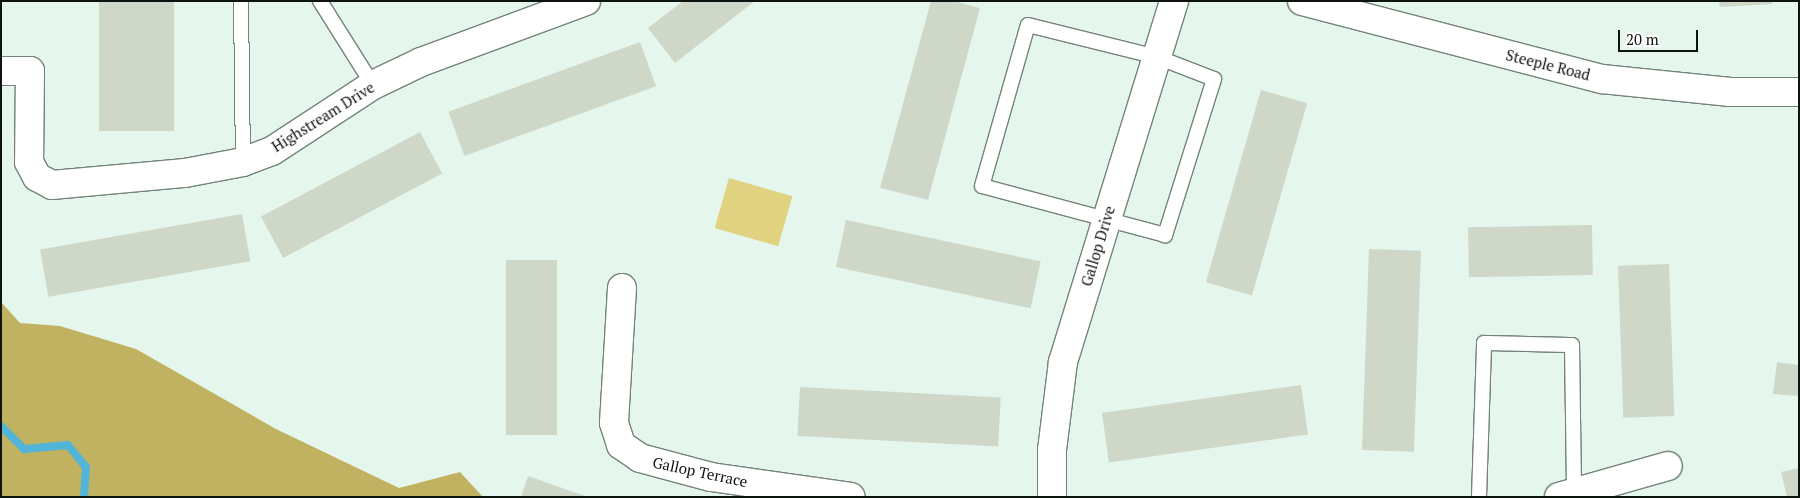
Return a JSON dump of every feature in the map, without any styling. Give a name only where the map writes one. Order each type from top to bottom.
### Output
[{"type":"street","name":"Gallop Drive","points":[[1052,497],[1052,450],[1063,362],[1174,1]]},
{"type":"street","name":"Steeple Road","points":[[1302,1],[1602,79],[1730,92],[1799,92]]},
{"type":"street","name":"Highstream Drive","points":[[1,71],[30,71],[29,162],[38,177],[52,185],[185,174],[243,162],[272,151],[373,85],[492,34],[570,5]]},
{"type":"street","name":"Gallop Terrace","points":[[622,288],[614,423],[621,445],[640,458],[711,477],[851,497]]},
{"type":"street","points":[[1567,495],[1668,466]]},
{"type":"lane","points":[[241,1],[243,162]]},
{"type":"lane","points":[[320,1],[373,85]]},
{"type":"lane","points":[[1028,25],[1156,57],[1214,79],[1165,236],[982,186],[1028,25]]},
{"type":"lane","points":[[1478,497],[1484,342],[1572,345],[1567,495]]},
{"type":"shaded area","points":[[729,178],[792,196],[778,246],[715,228]]},
{"type":"shaded area","points":[[1,302],[20,323],[60,326],[136,349],[276,429],[399,488],[460,472],[483,497],[1,497]]},
{"type":"building","points":[[99,1],[174,1],[174,131],[99,131]]},
{"type":"building","points":[[683,1],[755,1],[675,63],[648,28]]},
{"type":"building","points":[[931,1],[954,1],[980,8],[928,200],[880,188]]},
{"type":"building","points":[[1719,1],[1772,1],[1772,4],[1720,7]]},
{"type":"building","points":[[640,42],[656,86],[464,156],[448,112]]},
{"type":"building","points":[[1261,90],[1307,103],[1252,295],[1206,282]]},
{"type":"building","points":[[420,132],[442,173],[283,258],[261,217]]},
{"type":"building","points":[[242,214],[250,261],[48,297],[40,250]]},
{"type":"building","points":[[846,220],[1041,261],[1031,308],[836,267]]},
{"type":"building","points":[[1592,225],[1593,275],[1469,277],[1468,227]]},
{"type":"building","points":[[1369,249],[1421,251],[1414,452],[1362,450]]},
{"type":"building","points":[[506,260],[557,260],[557,435],[506,435]]},
{"type":"building","points":[[1669,264],[1674,416],[1623,418],[1618,266]]},
{"type":"building","points":[[1777,362],[1799,365],[1799,396],[1773,394]]},
{"type":"building","points":[[1301,385],[1308,435],[1109,462],[1102,413]]},
{"type":"building","points":[[800,387],[1001,398],[998,446],[797,436]]},
{"type":"building","points":[[1799,468],[1799,497],[1787,497],[1781,472]]},
{"type":"building","points":[[528,476],[585,496],[585,497],[521,497]]},
{"type":"waterway","points":[[1,426],[24,449],[68,445],[86,467],[84,497]]}]
